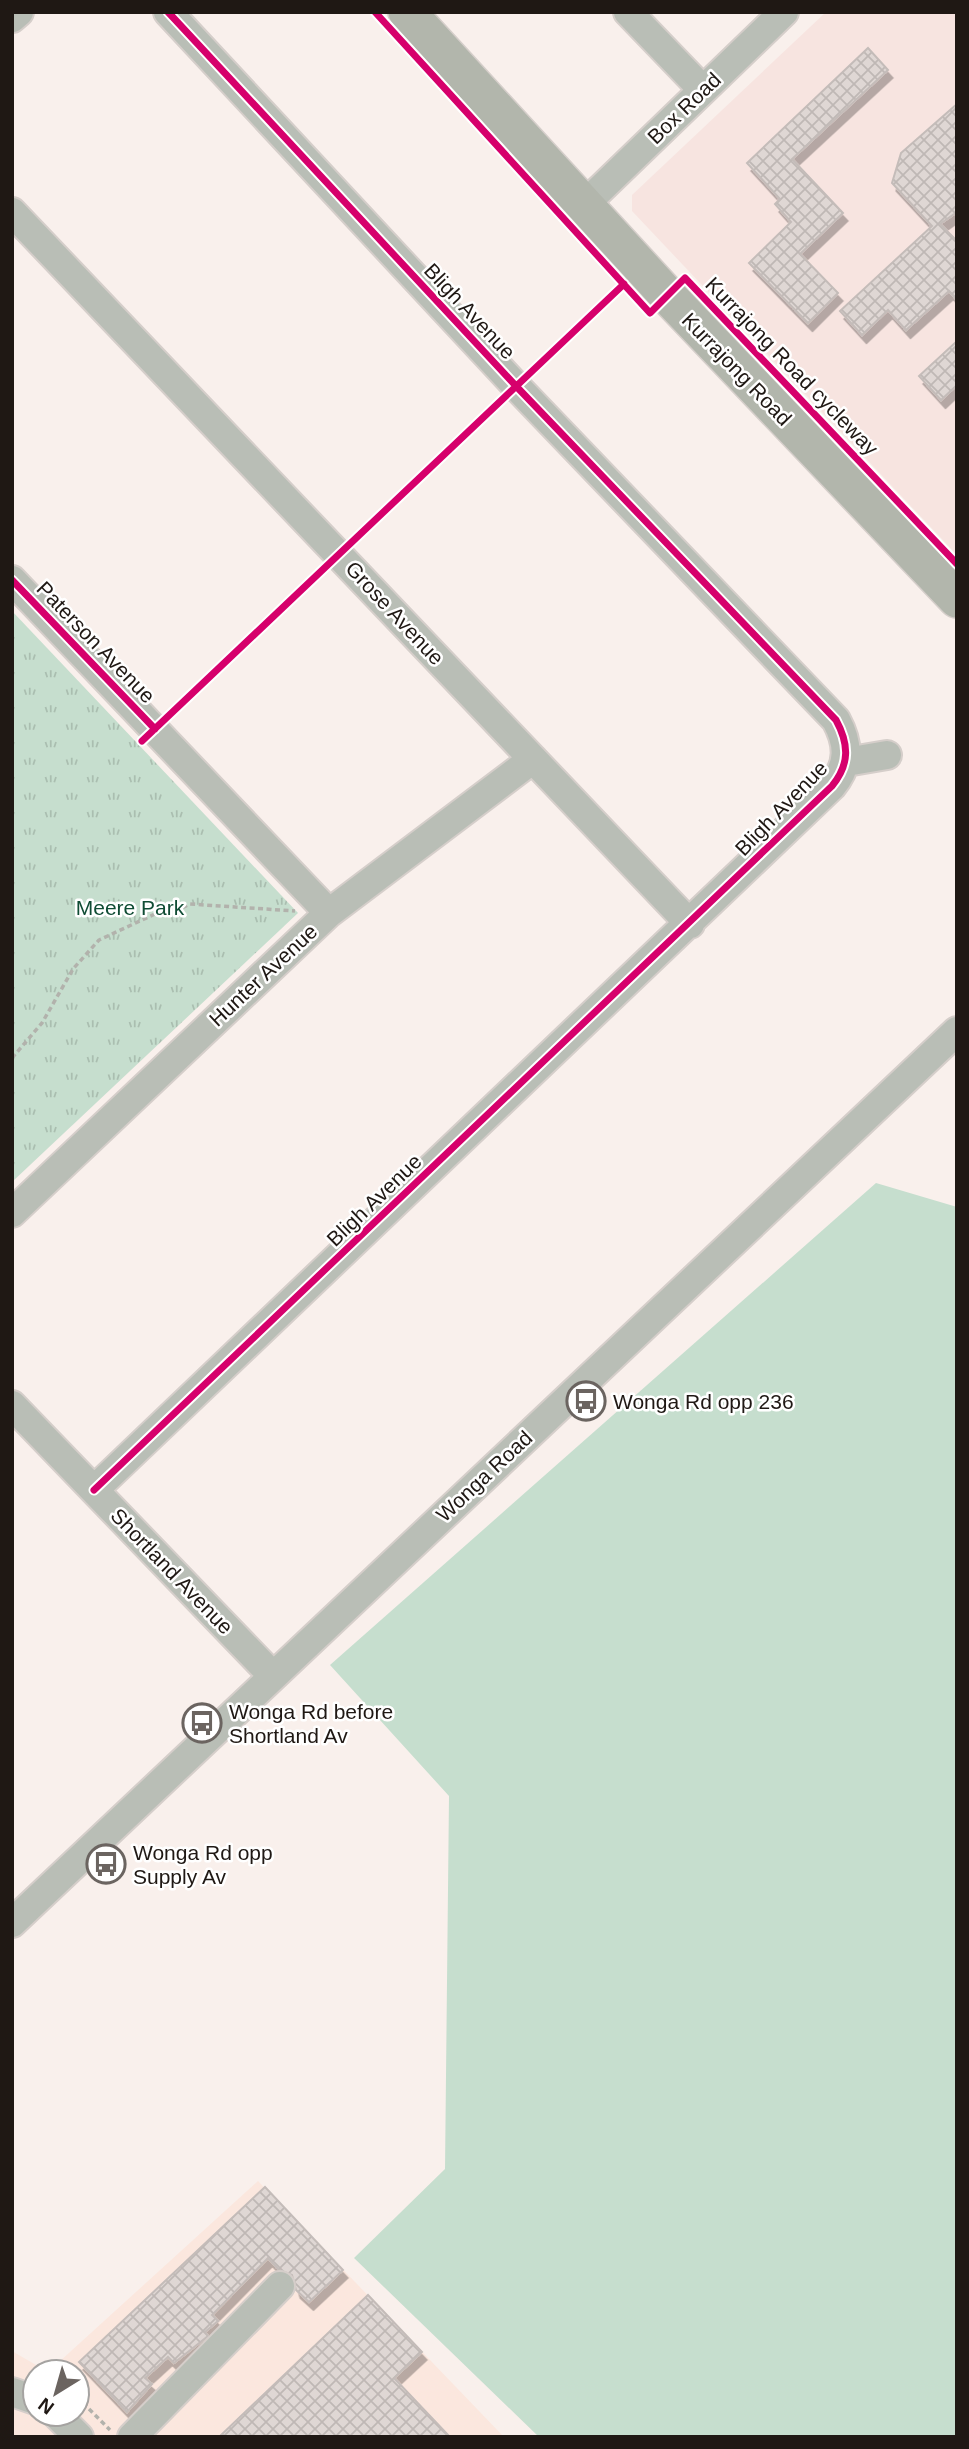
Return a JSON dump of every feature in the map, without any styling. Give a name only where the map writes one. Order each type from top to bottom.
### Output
[{"type":"main road","name":"Kurrajong Road","points":[[407,12],[584,205],[957,599]]},
{"type":"street","points":[[12,18],[19,12]]},
{"type":"street","name":"Bligh Avenue","points":[[94,1490],[690,924],[832,786],[846,762],[844,735],[836,720],[515,385],[168,12]]},
{"type":"street","points":[[628,12],[703,90]]},
{"type":"street","name":"Box Road","points":[[584,205],[784,12]]},
{"type":"street","name":"Grose Avenue","points":[[12,212],[690,924]]},
{"type":"street","name":"Paterson Avenue","points":[[12,580],[329,913]]},
{"type":"street","name":"Bligh Avenue","points":[[846,762],[887,755]]},
{"type":"street","name":"Hunter Avenue","points":[[12,1213],[329,913],[533,759]]},
{"type":"street","name":"Wonga Road","points":[[14,1917],[957,1031]]},
{"type":"street","name":"Shortland Avenue","points":[[12,1405],[273,1676]]},
{"type":"street","points":[[132,2437],[280,2286]]},
{"type":"path","points":[[12,1058],[42,1023],[73,969],[99,940],[120,929],[157,913],[172,913],[190,904],[240,910],[329,913]]},
{"type":"path","points":[[91,2411],[116,2437]]},
{"type":"shaded area","points":[[826,12],[957,12],[957,555],[632,211],[632,195]]},
{"type":"shaded area","points":[[258,2181],[504,2437],[12,2437],[12,2351],[24,2358],[21,2358],[21,2428],[91,2428],[91,2358],[63,2358]]},
{"type":"green space","name":"Meere Park","points":[[12,611],[298,913],[12,1182]]},
{"type":"green space","points":[[876,1183],[957,1207],[957,2437],[539,2437],[354,2258],[445,2169],[449,1796],[330,1665]]},
{"type":"building","points":[[868,48],[888,70],[792,159],[843,213],[800,254],[838,293],[808,323],[749,263],[791,222],[775,204],[780,199],[747,163]]},
{"type":"building","points":[[957,104],[957,212],[940,224],[957,241],[957,300],[949,291],[906,330],[888,310],[862,335],[840,311],[932,226],[892,183],[901,153]]},
{"type":"building","points":[[957,341],[957,385],[941,400],[919,376]]},
{"type":"building","points":[[265,2187],[343,2270],[309,2302],[296,2290],[292,2275],[279,2270],[268,2258],[212,2315],[218,2321],[205,2332],[208,2336],[174,2363],[168,2357],[145,2378],[152,2384],[127,2412],[91,2374],[91,2358],[83,2358]]},
{"type":"building","points":[[368,2295],[422,2352],[394,2378],[450,2437],[219,2437]]},
{"type":"cycle path","points":[[94,1490],[832,786],[842,770],[846,754],[836,720],[515,385],[168,12]]},
{"type":"cycle path","name":"Kurrajong Road cycleway","points":[[375,12],[650,313],[685,278],[957,564]]},
{"type":"cycle path","points":[[142,741],[624,284]]},
{"type":"cycle path","points":[[12,580],[155,729]]},
{"type":"place","name":"Wonga Rd opp 236","points":[[586,1401]]},
{"type":"place","name":"Wonga Rd before Shortland Av","points":[[202,1723]]},
{"type":"place","name":"Wonga Rd opp Supply Av","points":[[106,1864]]}]
